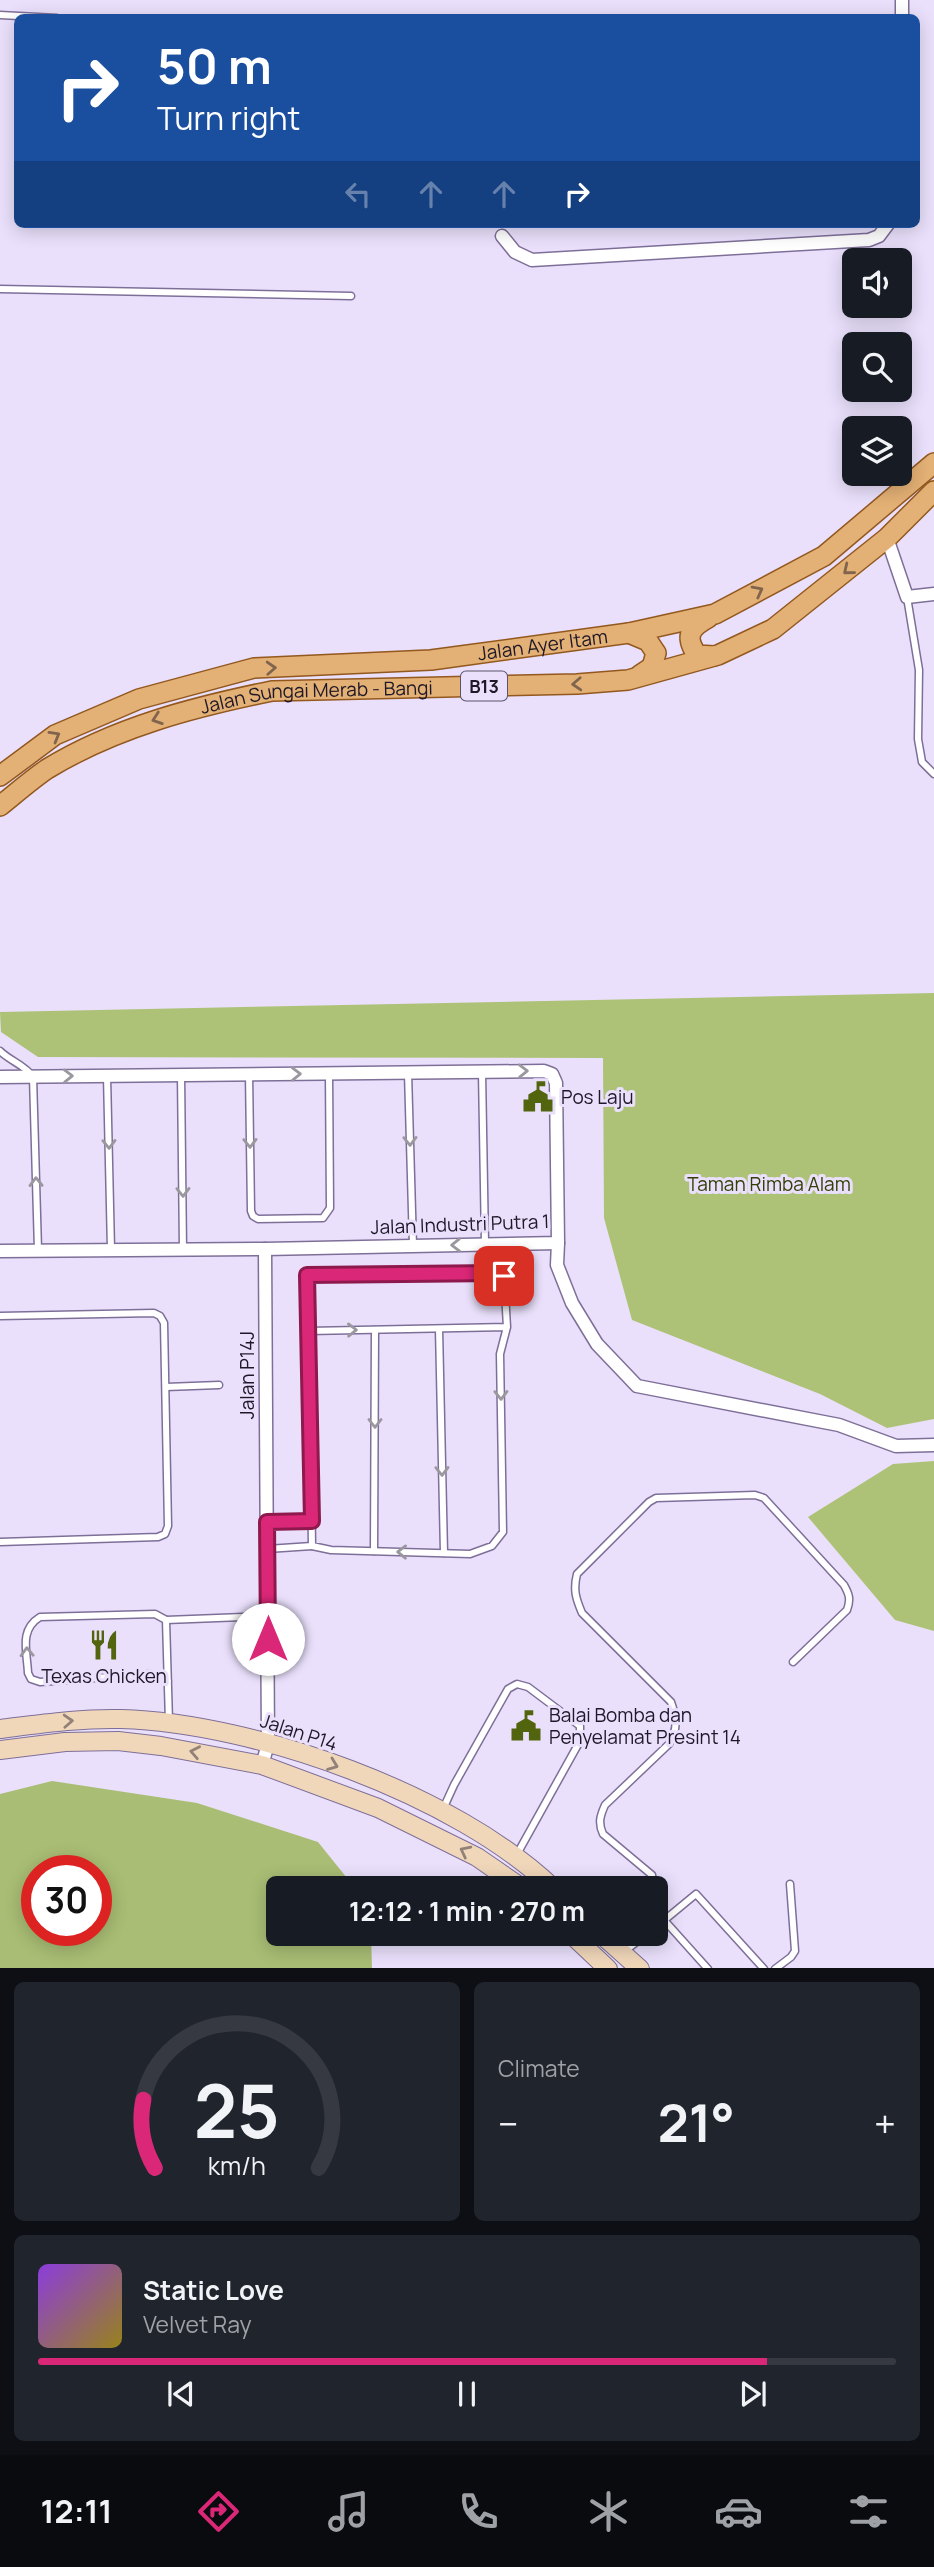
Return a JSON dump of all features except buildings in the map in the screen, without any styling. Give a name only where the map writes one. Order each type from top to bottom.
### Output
[{"type":"main road","name":"Jalan Ayer Itam","points":[[0,776],[55,735],[139,699],[254,668],[431,660],[629,633],[715,614],[824,556],[934,463]]},
{"type":"main road","name":"Jalan Sungai Merab - Bangi","points":[[0,806],[46,770],[83,750],[158,718],[232,699],[272,691],[577,684],[628,680],[718,655],[773,629],[887,538],[934,491]]},
{"type":"main road","points":[[715,614],[696,624],[690,639],[691,647],[697,654],[706,657],[718,655]]},
{"type":"main road","points":[[628,680],[652,667],[656,653],[648,641],[629,633]]},
{"type":"main road","name":"Jalan P14","points":[[0,1729],[64,1721],[122,1719],[232,1734],[305,1755],[393,1788],[442,1811],[516,1856],[540,1876]]},
{"type":"main road","points":[[0,1750],[65,1742],[118,1741],[161,1746],[262,1765],[379,1808],[477,1857],[505,1876]]},
{"type":"main road","points":[[584,1946],[607,1968]]},
{"type":"main road","points":[[617,1946],[639,1968]]},
{"type":"street","points":[[502,236],[515,252],[532,260],[869,240],[879,236],[885,228]]},
{"type":"street","points":[[887,538],[906,597],[934,594]]},
{"type":"street","name":"Jalan Industri Putra 1","points":[[0,1077],[544,1071],[552,1074],[556,1083],[558,1243],[265,1249]]},
{"type":"street","points":[[558,1243],[558,1265],[572,1303],[597,1344],[637,1386],[839,1425],[896,1446],[934,1445]]},
{"type":"street","points":[[0,1251],[265,1249]]},
{"type":"street","name":"Jalan P14J","points":[[262,1765],[268,1744],[265,1249]]},
{"type":"lane","points":[[0,289],[351,296]]},
{"type":"lane","points":[[906,597],[919,670],[918,739],[922,762],[934,774]]},
{"type":"lane","points":[[0,1051],[33,1077],[38,1251]]},
{"type":"lane","points":[[482,1072],[485,1244]]},
{"type":"lane","points":[[250,1074],[251,1211],[258,1219],[323,1218],[328,1214],[329,1073]]},
{"type":"lane","points":[[408,1073],[413,1246]]},
{"type":"lane","points":[[181,1075],[183,1250]]},
{"type":"lane","points":[[107,1076],[111,1250]]},
{"type":"lane","points":[[267,1549],[312,1546],[331,1550],[470,1554],[492,1546],[503,1532],[500,1354],[507,1327],[504,1276],[499,1273],[307,1275],[312,1546]]},
{"type":"lane","points":[[0,1316],[154,1313],[160,1316],[164,1323],[167,1526],[165,1534],[158,1537],[0,1542]]},
{"type":"lane","points":[[309,1331],[507,1327]]},
{"type":"lane","points":[[439,1329],[444,1553]]},
{"type":"lane","points":[[374,1551],[375,1330]]},
{"type":"lane","points":[[166,1387],[219,1385]]},
{"type":"lane","points":[[652,1876],[603,1834],[600,1816],[605,1805],[669,1744],[676,1731],[676,1717],[671,1702],[582,1613],[575,1598],[577,1574],[656,1498],[764,1497],[826,1564],[849,1594],[847,1610],[793,1662]]},
{"type":"lane","points":[[267,1522],[312,1521]]},
{"type":"lane","points":[[168,1681],[150,1674],[40,1682],[31,1679],[28,1674],[26,1630],[30,1623],[40,1617],[155,1614],[166,1620],[267,1616]]},
{"type":"lane","points":[[166,1620],[169,1724]]},
{"type":"lane","points":[[442,1811],[508,1689],[517,1684],[528,1687],[580,1726],[581,1733],[580,1741],[516,1856]]},
{"type":"lane","points":[[776,1968],[795,1951],[790,1884]]},
{"type":"lane","points":[[668,1918],[696,1894],[763,1968]]},
{"type":"lane","points":[[668,1922],[707,1968]]},
{"type":"lane","points":[[623,1952],[631,1946]]},
{"type":"green space","name":"Taman Rimba Alam","points":[[934,993],[934,1419],[887,1428],[820,1394],[632,1320],[604,1218],[603,1058],[38,1057],[1,1032],[0,1012]]},
{"type":"green space","points":[[934,1461],[934,1631],[895,1620],[808,1517],[893,1464]]},
{"type":"green space","points":[[52,1781],[197,1803],[318,1842],[345,1876],[266,1876],[266,1946],[371,1946],[372,1968],[0,1968],[0,1794]]},
{"type":"place","name":"Pos Laju","points":[[538,1097]]},
{"type":"place","name":"Texas Chicken","points":[[104,1645]]},
{"type":"place","name":"Balai Bomba dan Penyelamat Presint 14","points":[[526,1726]]},
{"type":"route","points":[[268,1639],[267,1522],[312,1521],[307,1275],[499,1273],[504,1276]]}]
